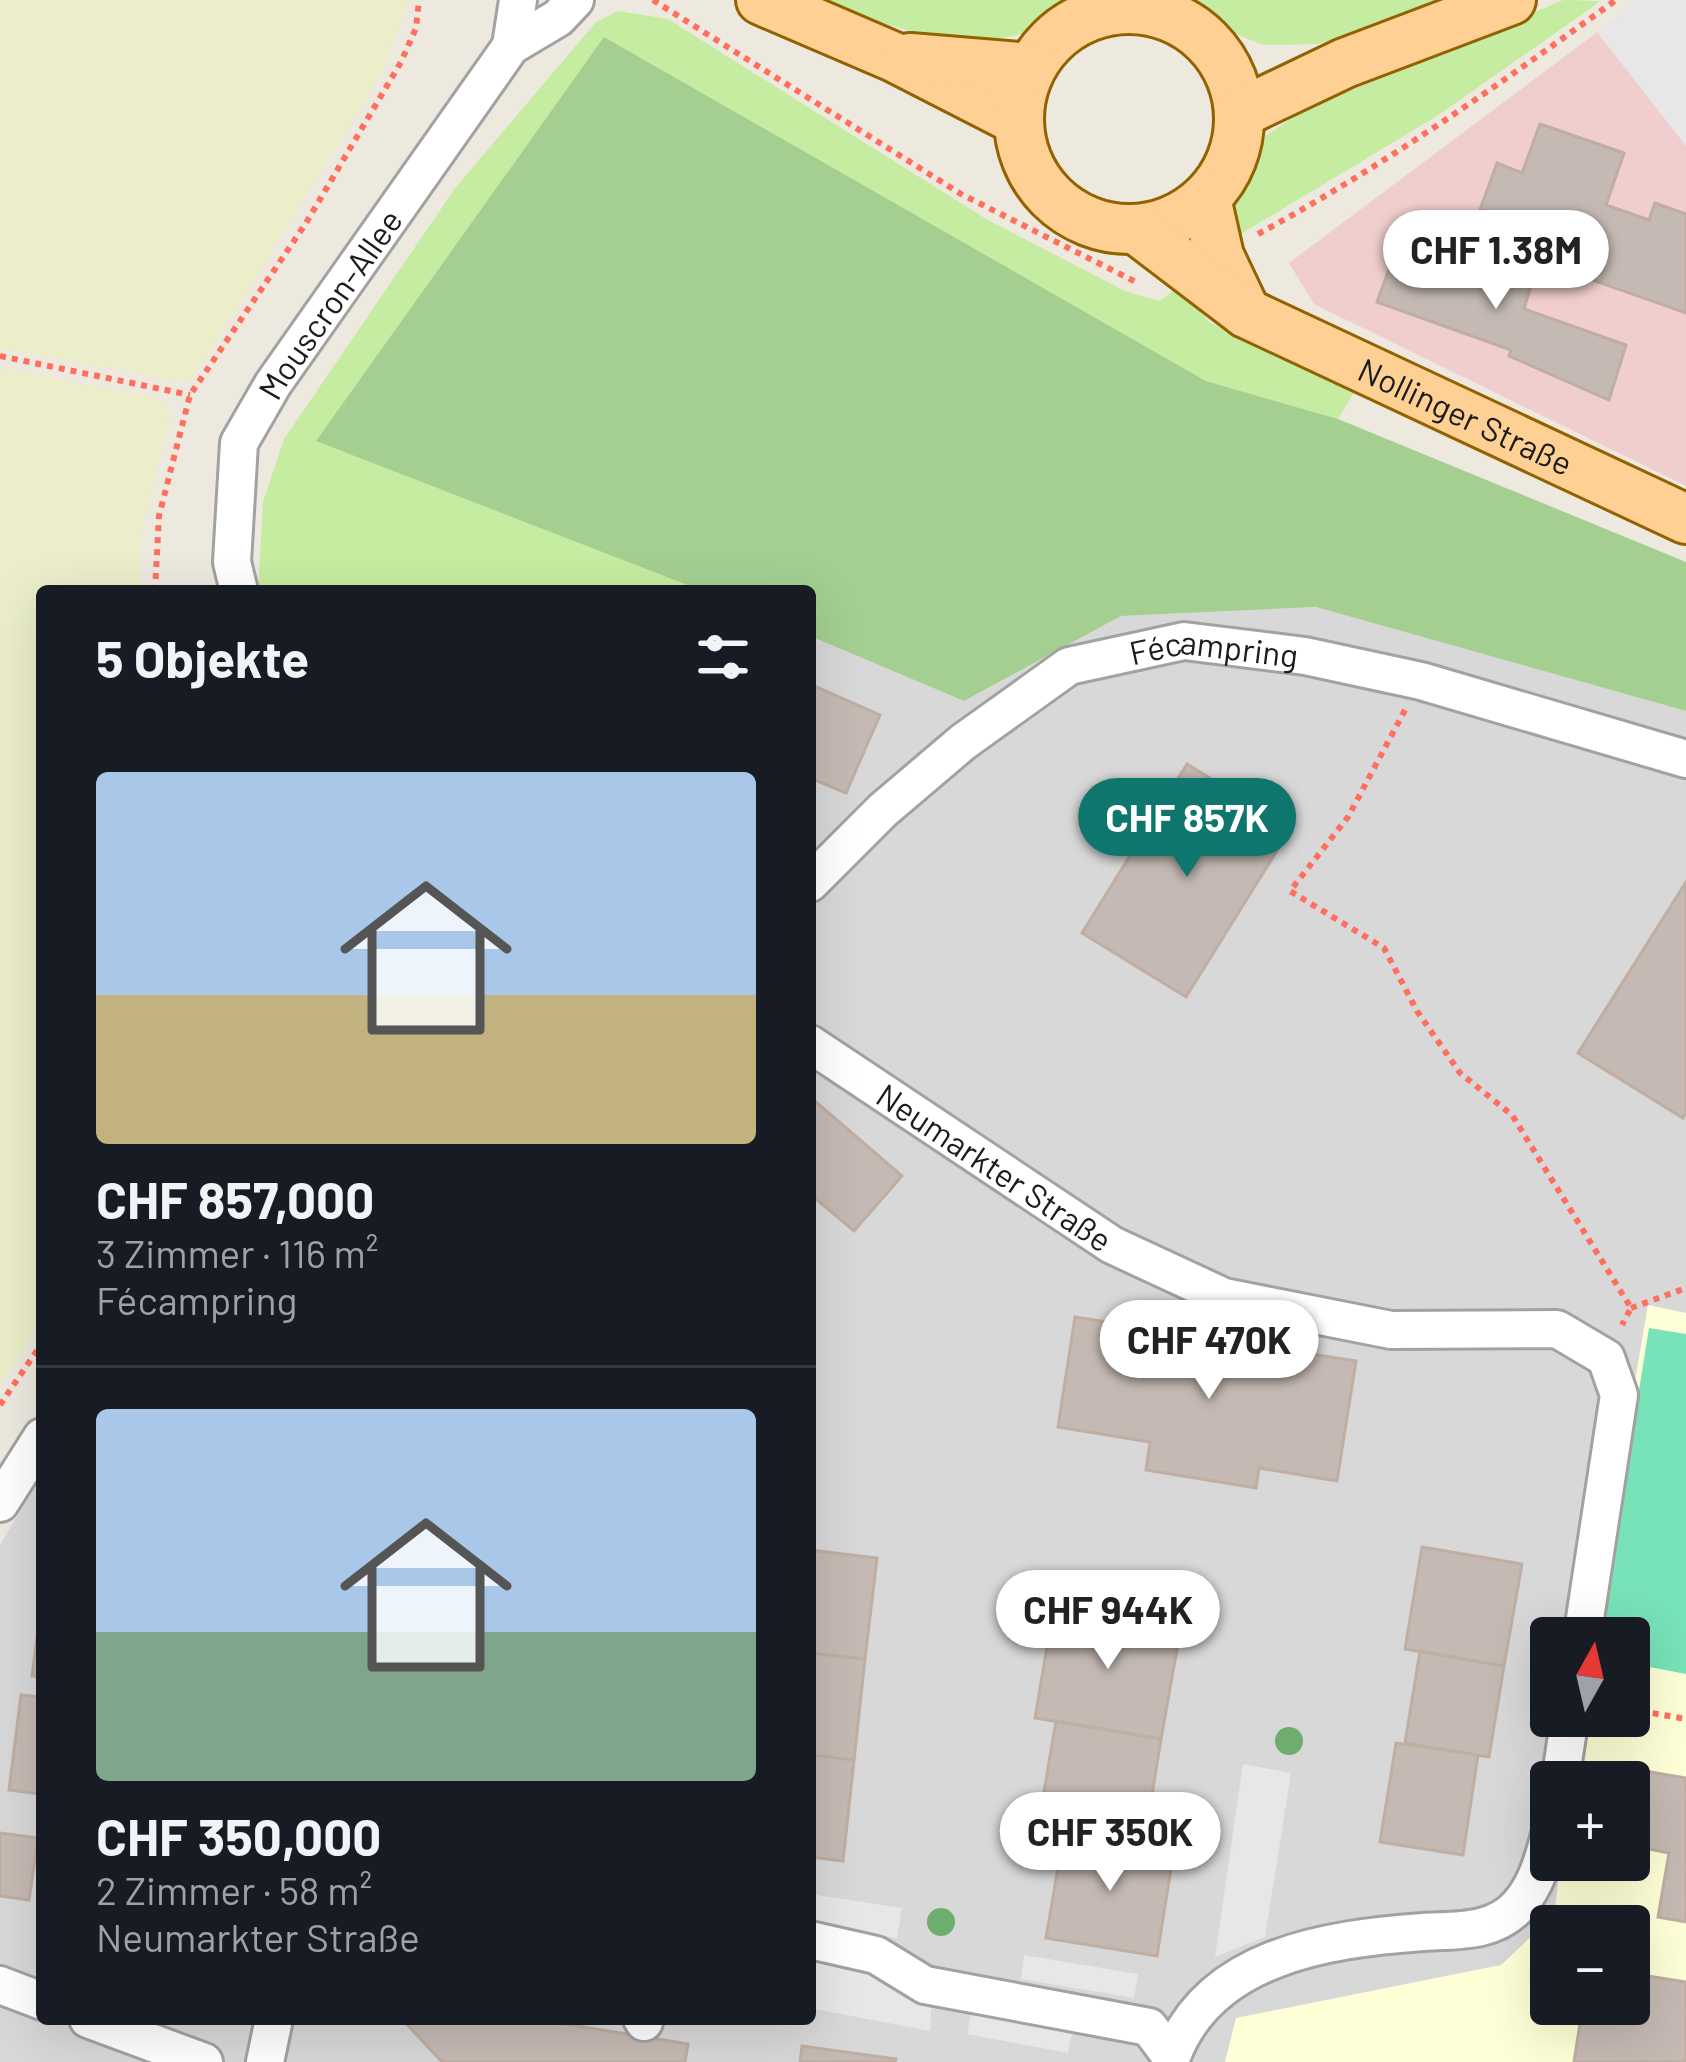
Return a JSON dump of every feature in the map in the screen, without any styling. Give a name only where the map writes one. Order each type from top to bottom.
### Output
[{"type":"main road","points":[[761,0],[894,57],[1019,121]]},
{"type":"main road","points":[[1240,113],[1345,63],[1511,0]]},
{"type":"main road","points":[[1125,9],[1181,22],[1223,62],[1240,113],[1232,159],[1206,198],[1174,220],[1136,229],[1106,227],[1054,200],[1029,164],[1019,121],[1031,68],[1070,26],[1125,9]]},
{"type":"main road","points":[[894,57],[1031,68]]},
{"type":"main road","points":[[1223,62],[1345,63]]},
{"type":"main road","name":"Nollinger Straße","points":[[1204,264],[1206,198]]},
{"type":"main road","name":"Nollinger Straße","points":[[1136,229],[1204,264],[1246,313],[1686,519]]},
{"type":"street","name":"Mouscron-Allee","points":[[511,46],[518,0]]},
{"type":"street","name":"Mouscron-Allee","points":[[238,585],[232,562],[239,442],[273,385],[511,46],[558,18],[575,0]]},
{"type":"street","name":"Fécampring","points":[[816,877],[947,756],[1069,666],[1184,641],[1305,656],[1421,681],[1686,759]]},
{"type":"street","name":"Neumarkter Straße","points":[[816,1048],[1112,1245],[1224,1297],[1391,1330],[1557,1329],[1606,1358]]},
{"type":"street","points":[[1585,1617],[1619,1395],[1606,1358]]},
{"type":"street","points":[[0,1503],[36,1446]]},
{"type":"street","points":[[1170,2059],[1191,2016],[1228,1983],[1311,1944],[1480,1929],[1517,1908],[1533,1881]]},
{"type":"street","points":[[816,1941],[876,1955],[925,1985],[1149,2027],[1170,2059]]},
{"type":"street","points":[[0,1985],[36,1999]]},
{"type":"street","points":[[101,2025],[167,2056],[204,2062]]},
{"type":"street","points":[[265,2062],[273,2025]]},
{"type":"path","points":[[155,585],[159,516],[190,395],[306,223],[401,62],[416,28],[419,0]]},
{"type":"path","points":[[653,0],[961,194],[1124,281],[1156,286],[1337,192],[1616,0]]},
{"type":"path","points":[[0,356],[190,395]]},
{"type":"path","points":[[1421,681],[1348,817],[1290,890],[1384,948],[1417,1011],[1460,1072],[1512,1115],[1631,1308]]},
{"type":"path","points":[[1606,1358],[1631,1308],[1686,1288]]},
{"type":"path","points":[[0,1406],[36,1352]]},
{"type":"path","points":[[1650,1713],[1686,1719]]},
{"type":"shaded area","points":[[0,0],[409,0],[383,71],[195,375],[176,381],[0,348]]},
{"type":"shaded area","points":[[1640,0],[1686,0],[1686,486],[1314,304],[1289,263]]},
{"type":"shaded area","points":[[1640,0],[1686,0],[1686,146],[1597,32]]},
{"type":"shaded area","points":[[0,368],[158,398],[171,410],[140,538],[140,585],[36,585],[36,1329],[0,1386]]},
{"type":"shaded area","points":[[1316,607],[1686,711],[1686,2062],[0,2062],[0,1545],[36,1484],[36,2025],[816,2025],[816,639],[964,701],[1121,616]]},
{"type":"shaded area","points":[[1648,1305],[1686,1313],[1686,2062],[1225,2062],[1236,2018],[1501,1965],[1530,1938],[1530,2025],[1650,2025],[1650,1905],[1555,1905],[1558,1881],[1650,1881],[1650,1761],[1574,1761],[1576,1737],[1650,1737],[1650,1617],[1595,1617]]},
{"type":"shaded area","points":[[1243,1764],[1291,1773],[1265,1937],[1215,1957]]},
{"type":"shaded area","points":[[816,1895],[902,1908],[897,1938],[816,1926]]},
{"type":"shaded area","points":[[1024,1955],[1138,1974],[1134,1998],[1021,1979]]},
{"type":"shaded area","points":[[816,1959],[870,1972],[932,1999],[930,2031],[816,2009]]},
{"type":"shaded area","points":[[972,2008],[1073,2027],[1068,2053],[967,2034]]},
{"type":"green space","points":[[827,0],[1112,0],[1064,11],[1026,33],[976,39],[898,28]]},
{"type":"green space","points":[[1152,0],[1460,0],[1319,44],[1263,45]]},
{"type":"green space","points":[[1563,0],[1601,1],[1437,116],[1231,240],[1234,197],[1265,136],[1305,110]]},
{"type":"green space","points":[[618,11],[668,19],[986,219],[1125,291],[1159,301],[1180,286],[1209,322],[1355,391],[1338,419],[1206,381],[604,38],[317,440],[688,585],[258,585],[263,502],[284,439],[456,187],[596,22]]},
{"type":"green space","points":[[604,37],[1206,381],[1338,419],[1686,562],[1686,711],[1316,607],[1121,616],[964,701],[816,639],[816,585],[688,585],[316,441]]},
{"type":"green space","points":[[1649,1328],[1686,1334],[1686,1674],[1650,1667],[1650,1617],[1602,1617]]},
{"type":"building","points":[[1540,124],[1624,153],[1606,205],[1649,220],[1655,203],[1686,214],[1686,313],[1470,237],[1497,163],[1522,173]]},
{"type":"building","points":[[1411,231],[1534,275],[1524,309],[1626,345],[1609,400],[1509,356],[1511,350],[1377,302],[1395,253],[1402,256]]},
{"type":"building","points":[[816,687],[880,715],[846,793],[816,780]]},
{"type":"building","points":[[1187,764],[1291,828],[1186,997],[1082,933]]},
{"type":"building","points":[[1686,882],[1686,1112],[1683,1118],[1578,1053]]},
{"type":"building","points":[[816,1102],[902,1176],[854,1231],[816,1199]]},
{"type":"building","points":[[1075,1317],[1356,1361],[1337,1481],[1259,1468],[1256,1488],[1146,1470],[1150,1442],[1058,1427]]},
{"type":"building","points":[[1422,1547],[1522,1564],[1504,1666],[1405,1649]]},
{"type":"building","points":[[816,1551],[877,1558],[865,1659],[816,1654]]},
{"type":"building","points":[[1054,1606],[1181,1627],[1161,1739],[1035,1718]]},
{"type":"building","points":[[1420,1651],[1504,1666],[1489,1757],[1405,1743]]},
{"type":"building","points":[[816,1654],[865,1659],[854,1760],[816,1756]]},
{"type":"building","points":[[21,1695],[36,1696],[36,1793],[9,1790]]},
{"type":"building","points":[[1056,1721],[1161,1739],[1144,1845],[1038,1827]]},
{"type":"building","points":[[1396,1743],[1478,1755],[1463,1855],[1380,1842]]},
{"type":"building","points":[[816,1756],[854,1760],[843,1861],[816,1858]]},
{"type":"building","points":[[1650,1772],[1686,1778],[1686,1922],[1658,1917],[1669,1853],[1650,1849]]},
{"type":"building","points":[[1064,1832],[1174,1850],[1157,1956],[1046,1938]]},
{"type":"building","points":[[0,1833],[36,1838],[29,1900],[0,1896]]},
{"type":"building","points":[[1650,1976],[1686,1982],[1686,2062],[1574,2062],[1580,2025],[1650,2025]]},
{"type":"building","points":[[408,2025],[572,2025],[688,2044],[685,2062],[442,2062]]},
{"type":"building","points":[[802,2046],[896,2059],[800,2062]]}]
